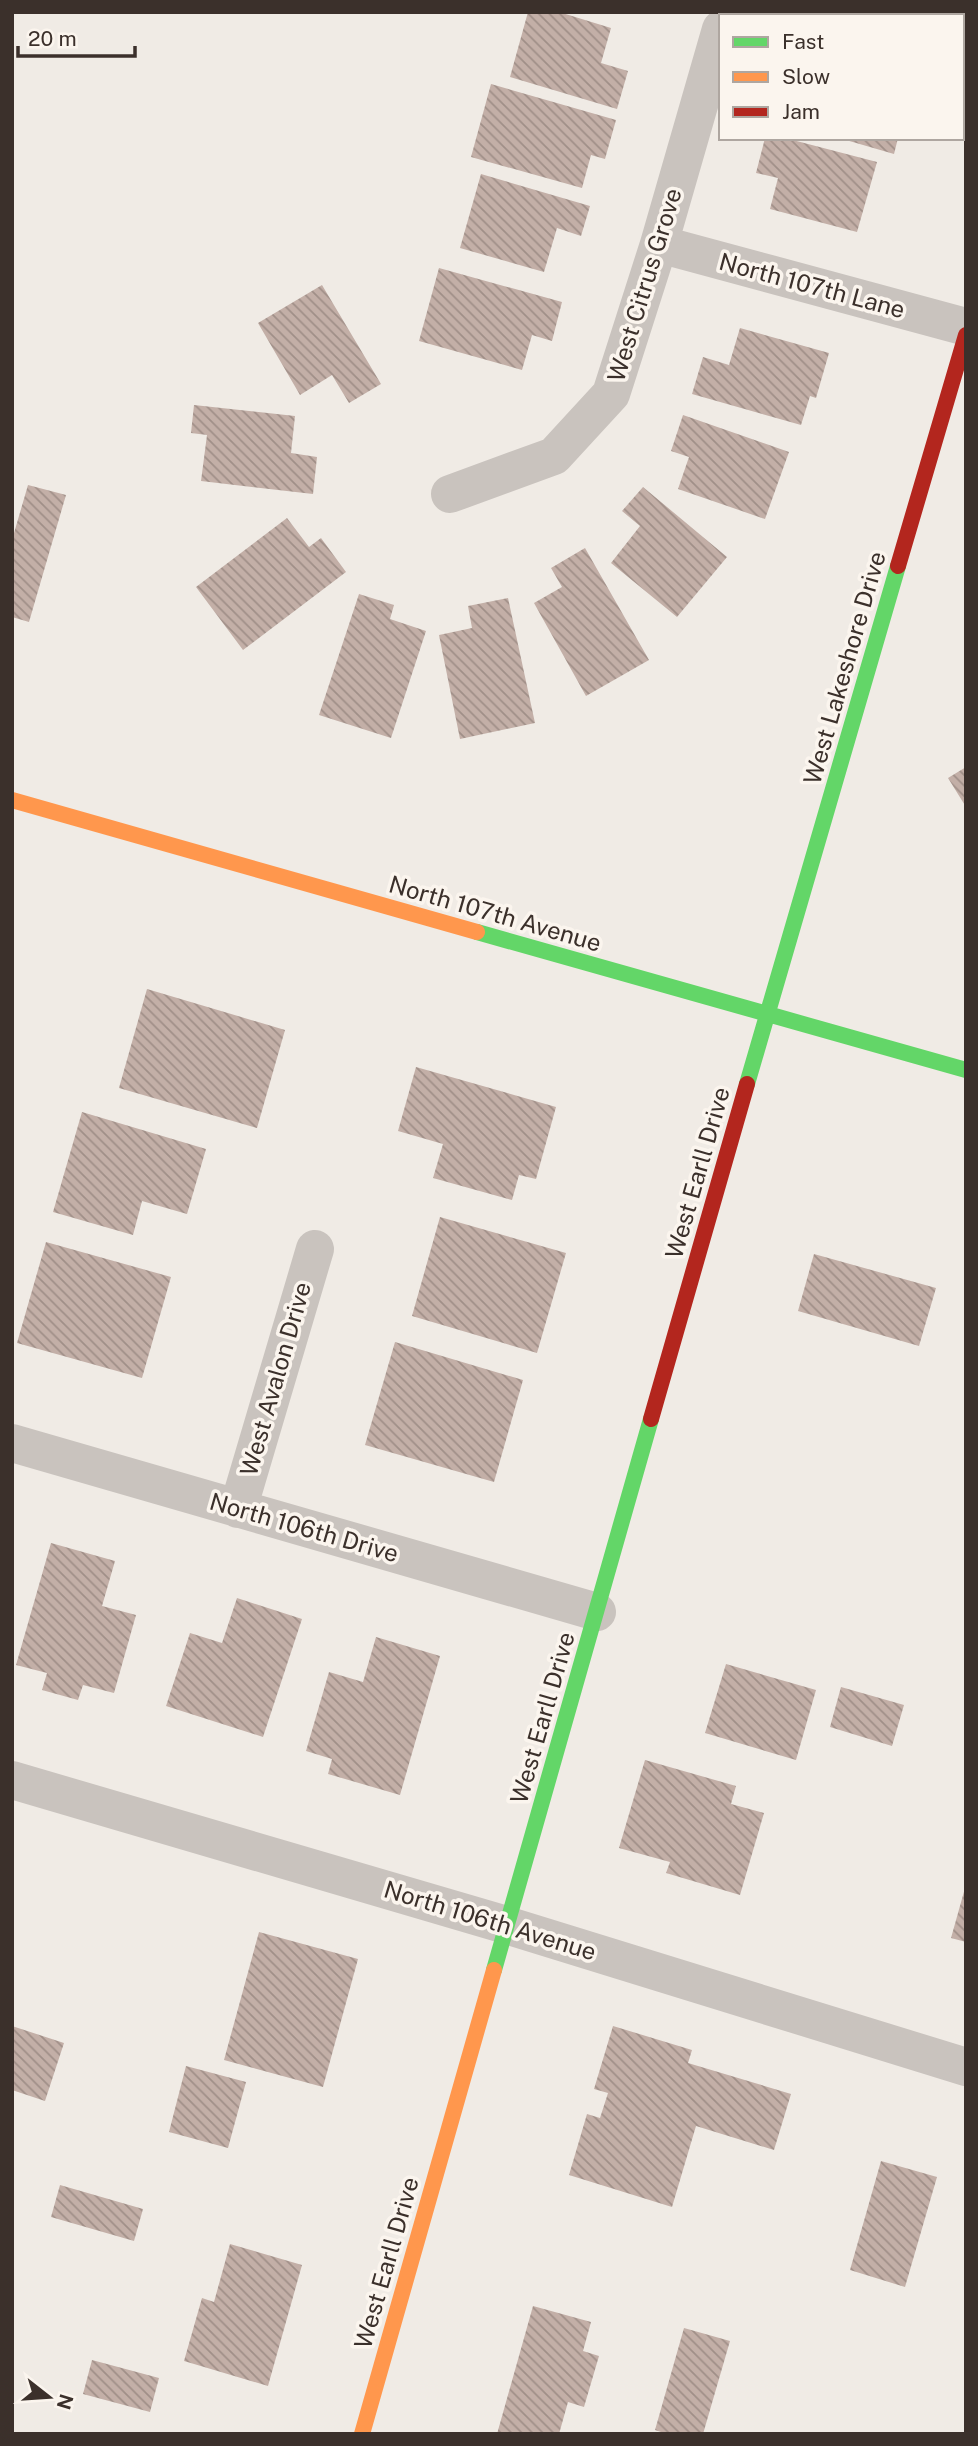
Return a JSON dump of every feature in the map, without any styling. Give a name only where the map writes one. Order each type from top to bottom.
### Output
[{"type":"street","name":"West Citrus Grove","points":[[450,494],[554,456],[611,394],[659,244],[719,36]]},
{"type":"street","name":"North 107th Lane","points":[[659,244],[966,327]]},
{"type":"street","name":"West Lakeshore Drive","points":[[767,1015],[966,335]]},
{"type":"street","name":"North 107th Avenue","points":[[12,800],[966,1070]]},
{"type":"street","name":"West Earll Drive","points":[[362,2434],[767,1015]]},
{"type":"street","name":"West Avalon Drive","points":[[238,1509],[314,1249]]},
{"type":"street","name":"North 106th Drive","points":[[12,1444],[597,1612]]},
{"type":"street","name":"North 106th Avenue","points":[[12,1780],[506,1925],[966,2067]]},
{"type":"building","points":[[528,12],[559,12],[611,28],[601,63],[628,71],[617,109],[510,77]]},
{"type":"building","points":[[830,12],[919,12],[918,14]]},
{"type":"building","points":[[491,84],[616,120],[605,159],[591,155],[582,188],[471,157]]},
{"type":"building","points":[[764,140],[793,140],[877,162],[857,232],[770,209],[778,178],[756,173]]},
{"type":"building","points":[[846,140],[898,140],[894,154]]},
{"type":"building","points":[[481,174],[590,206],[581,236],[557,228],[544,272],[460,248]]},
{"type":"building","points":[[439,268],[562,302],[552,341],[532,335],[522,370],[419,341]]},
{"type":"building","points":[[322,285],[381,384],[349,403],[332,375],[300,395],[258,323]]},
{"type":"building","points":[[740,328],[829,353],[816,398],[810,396],[801,425],[692,394],[703,357],[729,365]]},
{"type":"building","points":[[194,405],[295,416],[291,453],[317,457],[313,494],[201,481],[207,435],[191,433]]},
{"type":"building","points":[[683,415],[789,452],[765,519],[678,489],[689,457],[671,451]]},
{"type":"building","points":[[28,485],[66,495],[29,622],[12,617],[12,540]]},
{"type":"building","points":[[643,487],[727,557],[677,617],[611,563],[640,526],[622,511]]},
{"type":"building","points":[[287,518],[309,547],[321,538],[346,572],[243,650],[196,587]]},
{"type":"building","points":[[585,548],[649,660],[586,696],[534,603],[562,587],[551,568]]},
{"type":"building","points":[[359,594],[394,605],[390,619],[426,631],[391,738],[319,715]]},
{"type":"building","points":[[508,598],[535,723],[460,739],[439,635],[472,628],[468,606]]},
{"type":"building","points":[[966,767],[966,807],[948,778]]},
{"type":"building","points":[[147,989],[285,1030],[257,1128],[119,1088]]},
{"type":"building","points":[[416,1067],[556,1107],[536,1179],[519,1175],[512,1200],[433,1178],[443,1144],[398,1131]]},
{"type":"building","points":[[82,1112],[206,1149],[187,1214],[142,1201],[133,1235],[53,1212]]},
{"type":"building","points":[[440,1217],[566,1253],[537,1353],[412,1316]]},
{"type":"building","points":[[46,1242],[171,1277],[142,1378],[17,1343]]},
{"type":"building","points":[[814,1254],[936,1288],[919,1346],[798,1311]]},
{"type":"building","points":[[395,1342],[523,1380],[494,1482],[365,1445]]},
{"type":"building","points":[[51,1543],[115,1561],[102,1606],[136,1615],[114,1693],[83,1685],[78,1700],[42,1690],[47,1673],[16,1665]]},
{"type":"building","points":[[237,1598],[302,1619],[263,1737],[166,1706],[190,1633],[222,1643]]},
{"type":"building","points":[[376,1637],[440,1656],[400,1795],[328,1774],[332,1759],[306,1751],[329,1672],[363,1682]]},
{"type":"building","points":[[726,1664],[816,1690],[796,1760],[705,1733]]},
{"type":"building","points":[[841,1687],[904,1705],[892,1746],[830,1727]]},
{"type":"building","points":[[645,1760],[736,1786],[731,1804],[764,1813],[740,1895],[666,1873],[670,1862],[619,1848]]},
{"type":"building","points":[[966,1888],[966,1942],[951,1938]]},
{"type":"building","points":[[259,1932],[358,1959],[323,2087],[224,2060]]},
{"type":"building","points":[[12,2026],[64,2043],[45,2101],[12,2090]]},
{"type":"building","points":[[613,2026],[692,2050],[688,2063],[791,2094],[774,2150],[696,2126],[672,2207],[569,2175],[587,2114],[600,2118],[608,2093],[594,2089]]},
{"type":"building","points":[[186,2066],[246,2082],[228,2148],[169,2132]]},
{"type":"building","points":[[881,2161],[937,2177],[905,2287],[850,2270]]},
{"type":"building","points":[[60,2185],[143,2209],[134,2241],[51,2217]]},
{"type":"building","points":[[230,2244],[302,2265],[268,2386],[184,2361],[202,2298],[214,2302]]},
{"type":"building","points":[[533,2306],[591,2322],[583,2351],[599,2356],[584,2407],[568,2402],[559,2434],[497,2434]]},
{"type":"building","points":[[684,2328],[730,2341],[703,2434],[667,2434],[655,2430]]},
{"type":"building","points":[[92,2360],[159,2378],[150,2412],[83,2394]]},
{"type":"traffic: fast","points":[[747,1084],[898,566]]},
{"type":"traffic: fast","points":[[477,932],[966,1070]]},
{"type":"traffic: fast","points":[[494,1970],[651,1419]]},
{"type":"traffic: slow","points":[[12,800],[477,932]]},
{"type":"traffic: slow","points":[[362,2434],[494,1970]]},
{"type":"traffic: jam","points":[[898,566],[966,335]]},
{"type":"traffic: jam","points":[[651,1419],[747,1084]]}]
